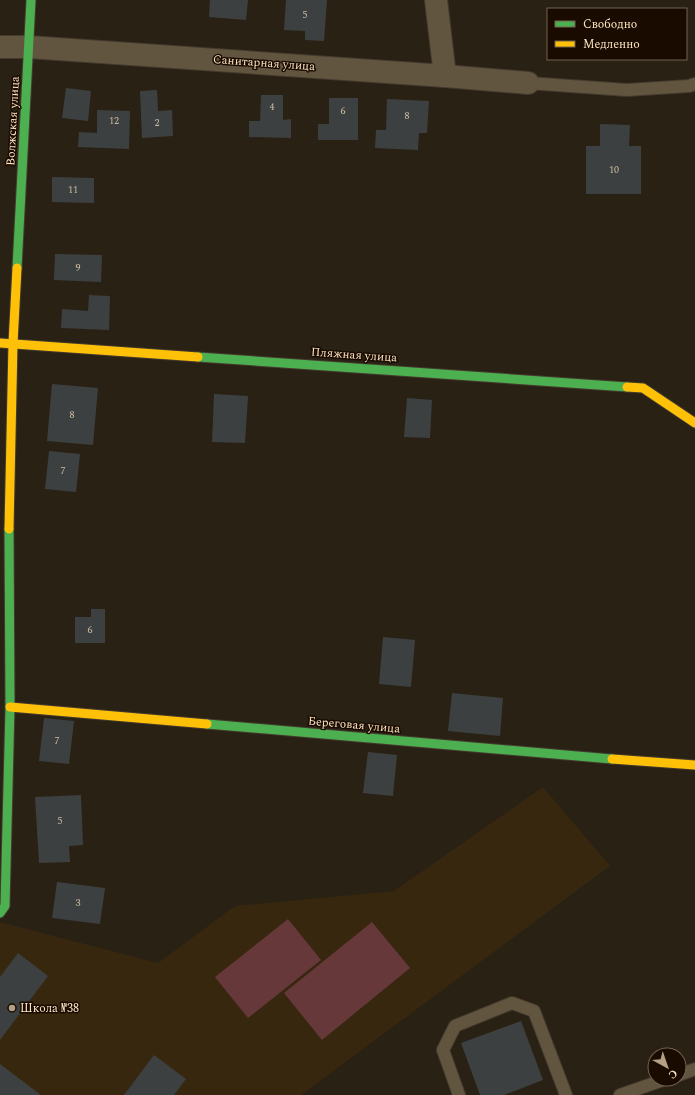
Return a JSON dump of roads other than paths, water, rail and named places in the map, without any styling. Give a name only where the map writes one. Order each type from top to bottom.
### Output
[{"type":"street","name":"Волжская улица","points":[[0,913],[6,906],[10,707],[4,554],[31,0]]},
{"type":"street","points":[[436,0],[445,76]]},
{"type":"street","name":"Санитарная улица","points":[[0,47],[29,47],[528,83]]},
{"type":"street","name":"Пляжная улица","points":[[0,343],[644,388],[695,423]]},
{"type":"street","name":"Береговая улица","points":[[10,707],[655,764],[695,766]]},
{"type":"lane","points":[[528,83],[627,90],[689,86],[695,84]]},
{"type":"lane","points":[[459,1095],[443,1050],[455,1026],[512,1003],[534,1011],[566,1095]]},
{"type":"lane","points":[[620,1095],[647,1086]]},
{"type":"place","name":"Школа №38","points":[[12,1008]]}]
